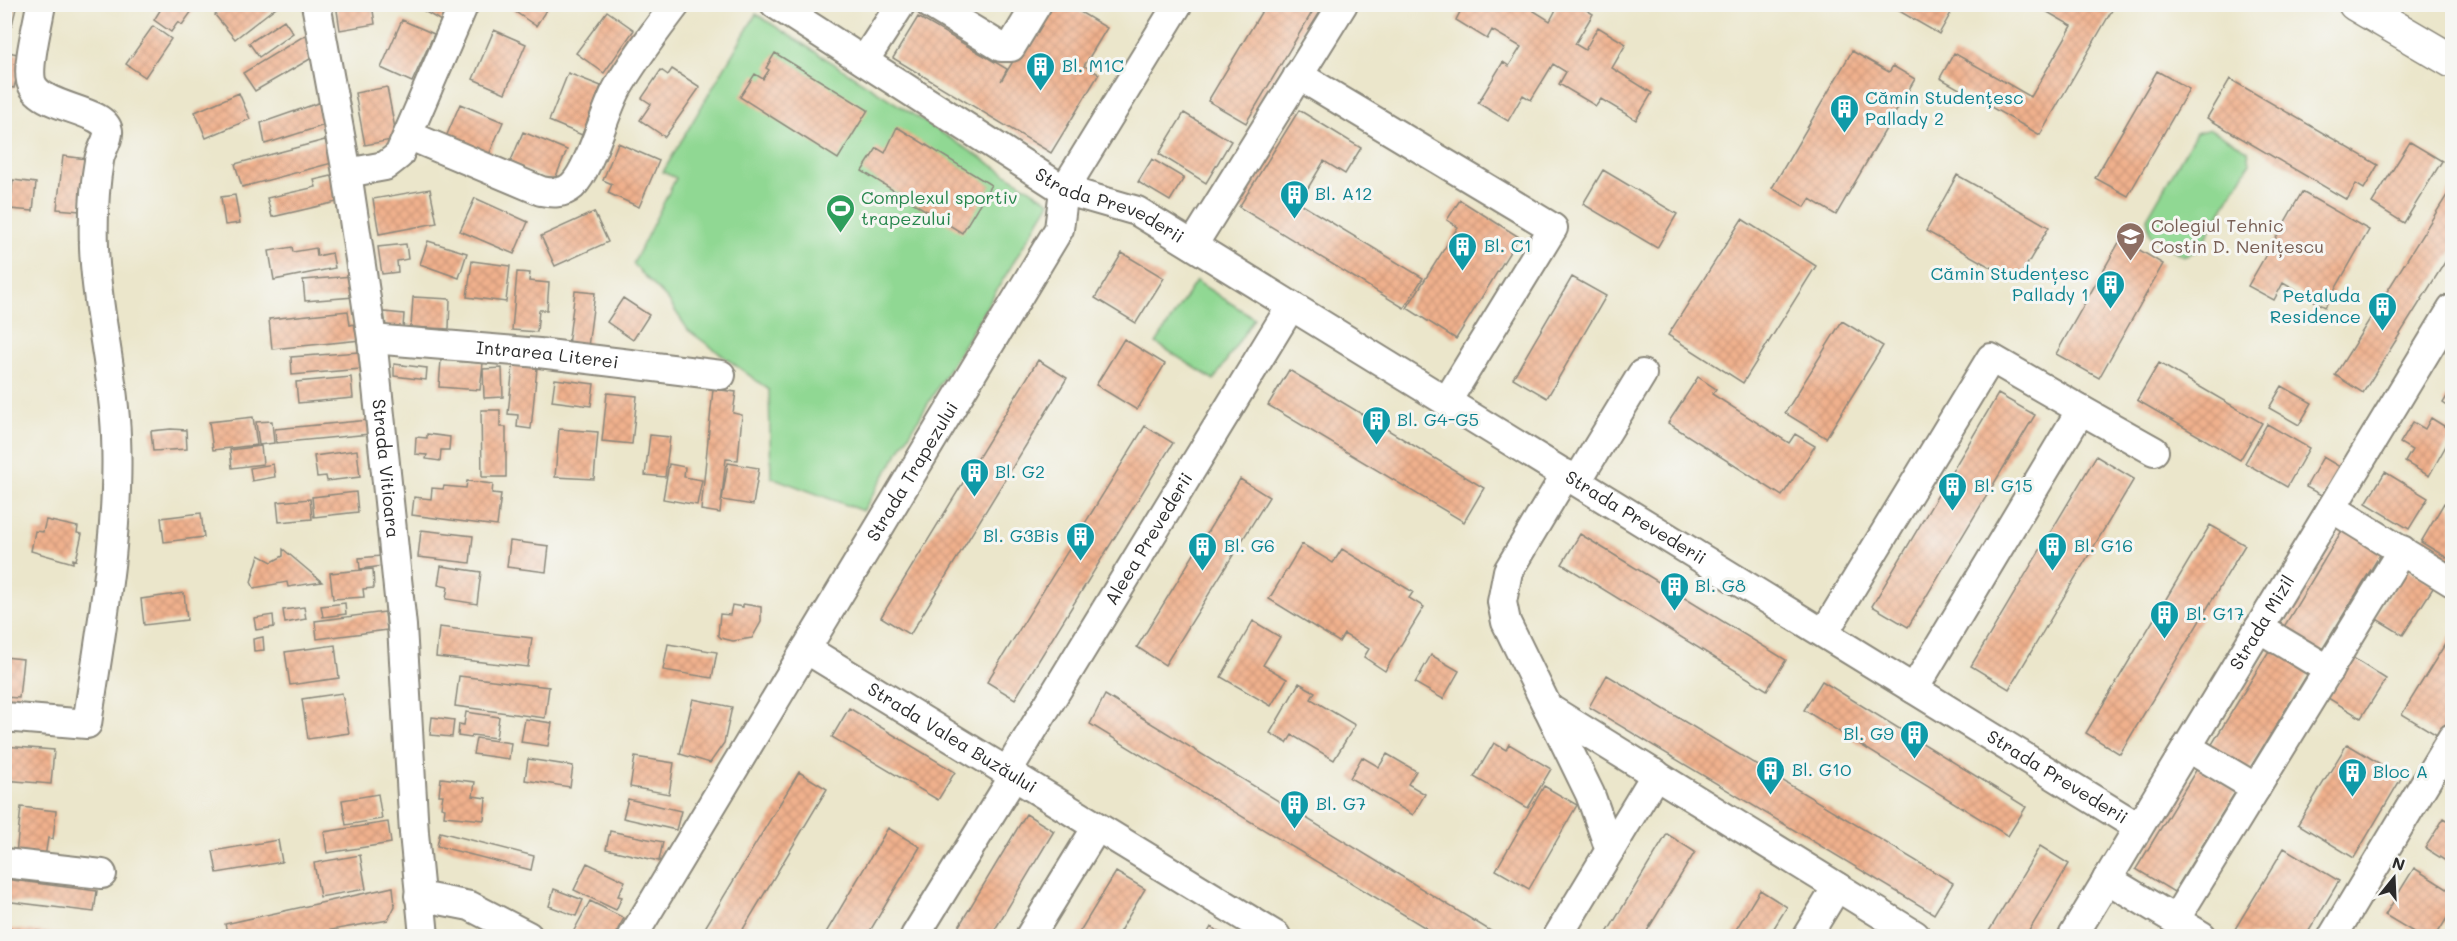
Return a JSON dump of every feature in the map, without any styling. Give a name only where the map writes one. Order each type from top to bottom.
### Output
[{"type":"main road","points":[[2355,4],[2452,61]]},
{"type":"street","points":[[4,717],[87,724],[103,632],[116,466],[115,408],[94,250],[94,192],[100,154],[108,133],[107,128],[99,120],[42,96],[33,86],[31,71],[41,4]]},
{"type":"street","name":"Strada Vitioara","points":[[316,4],[347,173],[372,339],[401,615],[419,896],[424,936]]},
{"type":"street","points":[[347,173],[385,166],[394,160],[408,135],[464,4]]},
{"type":"street","points":[[408,135],[541,191],[553,193],[563,191],[579,177],[616,91],[676,4]]},
{"type":"street","name":"Strada Prevederii","points":[[775,4],[1064,190],[1128,207],[1193,245],[2139,827]]},
{"type":"street","points":[[864,61],[901,4]]},
{"type":"street","points":[[930,4],[1000,47],[1011,46],[1037,4]]},
{"type":"street","name":"Strada Trapezului","points":[[633,936],[1059,229],[1064,190],[1178,4]]},
{"type":"street","points":[[1193,245],[1342,4]]},
{"type":"street","points":[[1299,75],[1553,228],[1447,401]]},
{"type":"street","name":"Aleea Prevederii","points":[[915,936],[1291,306]]},
{"type":"street","name":"Strada Mizil","points":[[2073,936],[2452,309]]},
{"type":"street","name":"Intrarea Literei","points":[[372,339],[539,353],[721,375]]},
{"type":"street","points":[[1824,633],[1991,358],[2154,452]]},
{"type":"street","points":[[1610,850],[1590,794],[1506,622],[1502,602],[1508,571],[1642,374]]},
{"type":"street","points":[[1914,688],[2081,410]]},
{"type":"street","points":[[2332,508],[2452,582]]},
{"type":"street","points":[[2175,920],[2402,550]]},
{"type":"street","points":[[2259,628],[2329,670]]},
{"type":"street","name":"Strada Valea Buzăului","points":[[806,649],[1276,936]]},
{"type":"street","points":[[1548,708],[1915,935]]},
{"type":"street","points":[[2333,936],[2452,738]]},
{"type":"street","points":[[2187,747],[2256,788]]},
{"type":"street","points":[[1558,936],[1656,774]]},
{"type":"street","points":[[1030,936],[1096,827]]},
{"type":"street","points":[[4,863],[102,874]]},
{"type":"street","points":[[2107,879],[2202,936]]},
{"type":"street","points":[[1807,936],[1837,887]]},
{"type":"street","points":[[419,896],[452,900],[470,906],[528,936]]},
{"type":"green space","name":"Complexul sportiv trapezului","points":[[756,14],[1050,202],[863,511],[771,477],[769,390],[688,330],[668,300],[633,264],[676,178],[663,172]]},
{"type":"green space","points":[[2210,129],[2248,150],[2250,163],[2199,250],[2183,256],[2150,235],[2147,218],[2196,133]]},
{"type":"green space","points":[[1196,281],[1254,318],[1214,380],[1156,343]]},
{"type":"building","points":[[4,4],[17,4],[12,25],[4,24]]},
{"type":"building","points":[[164,4],[182,4],[192,11],[182,25],[178,22],[171,32],[154,20]]},
{"type":"building","points":[[229,4],[280,4],[235,39],[215,15]]},
{"type":"building","points":[[336,4],[372,4],[375,24],[340,30]]},
{"type":"building","points":[[412,4],[450,4],[441,21]]},
{"type":"building","points":[[504,4],[550,4],[536,26]]},
{"type":"building","name":"Bl. M1C","points":[[1048,4],[1067,4],[1107,28],[1084,66],[1099,74],[1051,153],[893,58],[918,17],[1007,69],[1001,81]]},
{"type":"building","points":[[1266,4],[1317,4],[1246,123],[1208,101]]},
{"type":"building","points":[[1464,4],[1523,4],[1550,21],[1559,4],[1588,4],[1585,9],[1593,14],[1575,44],[1585,50],[1598,27],[1626,44],[1612,68],[1652,93],[1636,120],[1601,99],[1596,106],[1559,84],[1566,72],[1553,64],[1531,100],[1523,95],[1508,121],[1478,103],[1503,62],[1509,66],[1521,47],[1492,30],[1487,39],[1456,20]]},
{"type":"building","points":[[1887,4],[1956,4],[1939,34]]},
{"type":"building","points":[[2035,5],[2115,5],[2040,135],[1940,78],[1954,53],[2031,97],[2072,26]]},
{"type":"building","points":[[607,11],[634,30],[604,73],[576,53]]},
{"type":"building","points":[[284,20],[293,33],[259,57],[249,43]]},
{"type":"building","points":[[402,20],[434,34],[412,82],[381,68]]},
{"type":"building","points":[[153,26],[171,39],[145,77],[126,64]]},
{"type":"building","points":[[494,30],[526,44],[505,93],[473,79]]},
{"type":"building","points":[[307,34],[310,59],[255,91],[243,73]]},
{"type":"building","points":[[4,51],[22,55],[14,88],[4,86]]},
{"type":"building","name":"Cămin Studențesc Pallady 2","points":[[1852,51],[1889,72],[1893,66],[1915,79],[1836,215],[1810,199],[1805,207],[1772,188]]},
{"type":"building","points":[[775,53],[868,110],[838,159],[740,97],[755,74],[763,79],[769,70],[766,68]]},
{"type":"building","points":[[672,69],[700,87],[665,137],[640,120],[651,104],[642,98],[661,70],[668,75]]},
{"type":"building","points":[[2157,71],[2189,89],[2128,196],[2095,178]]},
{"type":"building","points":[[568,73],[601,86],[582,135],[549,121]]},
{"type":"building","points":[[2230,79],[2378,165],[2364,189],[2356,184],[2347,200],[2207,118]]},
{"type":"building","points":[[387,87],[397,139],[365,145],[355,93]]},
{"type":"building","points":[[239,93],[250,119],[206,138],[195,112]]},
{"type":"building","points":[[321,102],[325,125],[265,144],[261,123]]},
{"type":"building","points":[[460,104],[503,122],[489,155],[446,137]]},
{"type":"building","name":"Bl. A12","points":[[1299,110],[1361,148],[1345,174],[1324,161],[1299,203],[1423,278],[1404,308],[1239,207]]},
{"type":"building","points":[[1184,113],[1231,141],[1206,183],[1159,154]]},
{"type":"building","points":[[897,127],[991,185],[962,233],[862,171],[877,148],[885,153]]},
{"type":"building","points":[[523,132],[567,150],[554,181],[510,163]]},
{"type":"building","points":[[4,139],[11,140],[9,158],[4,158]]},
{"type":"building","points":[[325,140],[332,163],[242,187],[235,164]]},
{"type":"building","points":[[2410,142],[2442,161],[2404,223],[2372,203]]},
{"type":"building","points":[[618,143],[659,161],[639,207],[608,193],[612,184],[603,180]]},
{"type":"building","points":[[63,156],[87,159],[80,211],[57,209]]},
{"type":"building","points":[[1152,159],[1184,178],[1170,201],[1138,182]]},
{"type":"building","points":[[1603,170],[1677,214],[1657,248],[1583,204]]},
{"type":"building","points":[[336,175],[341,201],[272,217],[267,198],[316,187],[314,180]]},
{"type":"building","points":[[1957,175],[2049,227],[2017,282],[1926,231]]},
{"type":"building","points":[[13,180],[36,183],[33,211],[10,209]]},
{"type":"building","name":"Petaluda Residence","points":[[2452,187],[2452,251],[2363,393],[2335,375]]},
{"type":"building","points":[[430,189],[437,223],[379,234],[373,199]]},
{"type":"building","points":[[2302,192],[2369,230],[2325,307],[2283,283],[2274,300],[2248,286]]},
{"type":"building","points":[[235,195],[240,223],[225,225],[221,197]]},
{"type":"building","points":[[475,198],[528,222],[514,254],[460,231]]},
{"type":"building","name":"Bl. C1","points":[[1460,200],[1519,237],[1456,339],[1407,308],[1458,227],[1447,220]]},
{"type":"building","points":[[594,212],[608,242],[555,266],[541,236]]},
{"type":"building","points":[[1742,219],[1816,266],[1743,383],[1668,335]]},
{"type":"building","name":"Cămin Studențesc Pallady 1","points":[[2121,239],[2163,264],[2099,378],[2056,354]]},
{"type":"building","points":[[428,241],[467,253],[459,278],[420,264]]},
{"type":"building","points":[[406,244],[408,259],[397,261],[398,272],[382,274],[378,247]]},
{"type":"building","points":[[292,247],[293,252],[316,248],[317,256],[332,253],[335,268],[274,280],[269,251]]},
{"type":"building","points":[[1122,253],[1164,278],[1136,323],[1095,298]]},
{"type":"building","points":[[472,261],[510,266],[506,302],[467,297]]},
{"type":"building","points":[[517,272],[530,273],[529,281],[549,283],[547,310],[539,310],[537,332],[512,330]]},
{"type":"building","points":[[352,276],[354,297],[305,301],[303,280]]},
{"type":"building","points":[[1572,277],[1606,296],[1547,398],[1513,378]]},
{"type":"building","points":[[575,291],[595,293],[588,347],[568,345]]},
{"type":"building","points":[[413,297],[450,299],[449,329],[411,327]]},
{"type":"building","points":[[623,298],[649,315],[633,340],[607,322]]},
{"type":"building","points":[[348,311],[350,325],[360,323],[361,340],[272,349],[269,319]]},
{"type":"building","points":[[384,312],[404,314],[403,328],[386,326]]},
{"type":"building","points":[[1842,321],[1883,346],[1826,438],[1785,413]]},
{"type":"building","points":[[1124,339],[1165,364],[1137,410],[1096,385]]},
{"type":"building","points":[[359,352],[361,369],[292,375],[291,357]]},
{"type":"building","points":[[441,360],[483,363],[480,390],[439,387]]},
{"type":"building","name":"Bl. G2","points":[[1038,360],[1067,378],[910,635],[881,617]]},
{"type":"building","points":[[2159,363],[2262,423],[2240,460],[2137,400]]},
{"type":"building","points":[[394,364],[427,368],[426,380],[394,376]]},
{"type":"building","points":[[513,365],[537,368],[531,429],[517,427],[518,415],[508,414]]},
{"type":"building","points":[[502,368],[503,397],[484,398],[483,369]]},
{"type":"building","name":"Bl. G4-G5","points":[[1289,370],[1484,488],[1464,522],[1268,405]]},
{"type":"building","points":[[351,377],[353,398],[298,403],[296,382]]},
{"type":"building","points":[[1698,377],[1716,389],[1712,394],[1789,443],[1795,434],[1815,446],[1782,496],[1668,423]]},
{"type":"building","points":[[555,379],[594,384],[591,406],[552,401]]},
{"type":"building","points":[[2282,386],[2312,403],[2299,425],[2269,408]]},
{"type":"building","points":[[2452,388],[2452,409],[2443,403]]},
{"type":"building","points":[[713,389],[736,392],[733,413],[742,415],[738,460],[726,459],[720,513],[701,510]]},
{"type":"building","points":[[607,393],[637,396],[632,444],[602,441]]},
{"type":"building","name":"Bl. G15","points":[[1998,394],[2035,415],[1908,627],[1872,606]]},
{"type":"building","points":[[481,410],[500,410],[500,427],[506,427],[506,477],[482,477]]},
{"type":"building","points":[[253,417],[257,445],[213,450],[209,422]]},
{"type":"building","points":[[2431,418],[2452,431],[2452,435],[2429,476],[2405,462],[2412,450],[2400,443],[2413,422],[2425,429]]},
{"type":"building","points":[[369,420],[370,434],[276,443],[275,429]]},
{"type":"building","points":[[272,421],[274,443],[259,445],[256,422]]},
{"type":"building","points":[[2267,424],[2309,448],[2287,487],[2245,463]]},
{"type":"building","name":"Bl. G3Bis","points":[[1145,426],[1173,443],[1015,699],[987,682]]},
{"type":"building","points":[[559,429],[598,432],[594,479],[555,477]]},
{"type":"building","points":[[186,430],[187,449],[153,451],[151,431]]},
{"type":"building","points":[[427,434],[450,437],[449,450],[441,450],[440,461],[426,459],[427,455],[415,454],[416,437],[427,438]]},
{"type":"building","points":[[650,435],[670,437],[665,477],[645,475]]},
{"type":"building","points":[[261,446],[263,464],[232,468],[230,450]]},
{"type":"building","points":[[357,450],[360,477],[327,481],[326,476],[317,477],[314,456]]},
{"type":"building","name":"Bl. G16","points":[[2096,456],[2134,479],[2009,689],[1971,666]]},
{"type":"building","points":[[2323,457],[2340,467],[2323,496],[2306,487]]},
{"type":"building","points":[[728,463],[759,468],[753,505],[722,500]]},
{"type":"building","points":[[273,464],[275,477],[252,481],[250,468]]},
{"type":"building","points":[[669,464],[685,467],[684,477],[702,480],[697,505],[663,499]]},
{"type":"building","points":[[2385,472],[2428,498],[2409,529],[2366,503]]},
{"type":"building","name":"Bl. G6","points":[[1240,479],[1269,497],[1165,665],[1137,647]]},
{"type":"building","points":[[467,481],[493,484],[492,493],[501,494],[497,526],[412,515],[414,497],[431,499],[432,488],[443,489],[444,486],[466,488]]},
{"type":"building","points":[[356,492],[358,512],[314,517],[312,497]]},
{"type":"building","points":[[310,499],[312,519],[279,522],[277,502]]},
{"type":"building","points":[[2444,503],[2452,508],[2452,561],[2421,542]]},
{"type":"building","points":[[201,513],[204,537],[164,542],[161,518]]},
{"type":"building","points":[[46,520],[78,527],[77,533],[82,534],[76,560],[73,559],[73,563],[31,551],[35,531],[43,532]]},
{"type":"building","name":"Bl. G17","points":[[2210,525],[2245,545],[2120,754],[2086,733]]},
{"type":"building","points":[[2344,527],[2383,550],[2320,653],[2282,630]]},
{"type":"building","points":[[421,530],[473,536],[470,563],[418,557]]},
{"type":"building","name":"Bl. G8","points":[[1580,534],[1786,660],[1767,690],[1562,564]]},
{"type":"building","points":[[510,541],[549,546],[546,572],[507,567]]},
{"type":"building","points":[[1302,544],[1333,563],[1342,549],[1413,592],[1409,598],[1424,607],[1385,671],[1364,657],[1369,649],[1344,634],[1339,642],[1269,599]]},
{"type":"building","points":[[283,549],[322,582],[288,587],[287,582],[254,588],[251,582],[259,555],[272,562],[283,556]]},
{"type":"building","points":[[381,556],[383,566],[360,569],[359,558]]},
{"type":"building","points":[[441,566],[481,572],[477,604],[446,599],[448,587],[438,585]]},
{"type":"building","points":[[2406,568],[2435,585],[2403,635],[2375,618]]},
{"type":"building","points":[[373,569],[374,588],[363,589],[364,597],[333,599],[330,573]]},
{"type":"building","points":[[184,593],[187,620],[144,625],[141,599]]},
{"type":"building","points":[[345,603],[346,614],[323,617],[321,606]]},
{"type":"building","points":[[743,604],[761,607],[761,622],[752,638],[733,641],[721,638],[718,635],[720,614],[730,615],[732,605],[743,607]]},
{"type":"building","points":[[304,607],[306,619],[285,623],[283,610]]},
{"type":"building","points":[[385,612],[387,630],[317,639],[315,621]]},
{"type":"building","points":[[273,615],[274,627],[256,630],[254,618]]},
{"type":"building","points":[[1253,621],[1280,637],[1263,665],[1287,679],[1271,706],[1221,677]]},
{"type":"building","points":[[439,627],[532,638],[528,667],[436,657]]},
{"type":"building","points":[[2452,633],[2452,717],[2440,737],[2402,714]]},
{"type":"building","points":[[263,637],[264,650],[254,651],[253,639]]},
{"type":"building","points":[[668,644],[717,652],[712,678],[663,670]]},
{"type":"building","points":[[335,645],[339,678],[290,685],[285,652]]},
{"type":"building","points":[[2272,646],[2310,670],[2247,773],[2209,749]]},
{"type":"building","points":[[1431,655],[1459,671],[1443,699],[1415,683]]},
{"type":"building","points":[[4,657],[23,659],[19,698],[4,697]]},
{"type":"building","points":[[2353,658],[2386,679],[2361,718],[2328,698]]},
{"type":"building","name":"Bl. G10","points":[[1607,675],[1953,883],[1934,914],[1589,707]]},
{"type":"building","points":[[459,676],[549,687],[545,718],[455,706]]},
{"type":"building","name":"Bl. G9","points":[[1822,681],[2026,807],[2008,836],[1804,710]]},
{"type":"building","points":[[1299,683],[1315,692],[1311,699],[1355,725],[1334,760],[1292,735],[1287,743],[1270,733]]},
{"type":"building","points":[[342,693],[349,733],[308,739],[302,699]]},
{"type":"building","name":"Bl. G7","points":[[1105,695],[1499,936],[1439,936],[1090,724]]},
{"type":"building","points":[[693,699],[732,707],[724,743],[710,763],[680,754]]},
{"type":"building","points":[[849,708],[955,772],[938,800],[832,737]]},
{"type":"building","points":[[466,712],[499,717],[496,738],[458,736],[459,724],[464,725]]},
{"type":"building","points":[[432,717],[454,720],[452,737],[430,735]]},
{"type":"building","points":[[525,719],[552,723],[548,746],[521,742]]},
{"type":"building","points":[[476,738],[511,743],[509,759],[473,754]]},
{"type":"building","points":[[1494,743],[1506,750],[1509,744],[1551,769],[1528,808],[1474,777]]},
{"type":"building","name":"Bloc A","points":[[2347,744],[2402,777],[2354,858],[2298,824]]},
{"type":"building","points":[[4,746],[54,750],[51,784],[4,780]]},
{"type":"building","points":[[1387,754],[1416,771],[1408,784],[1425,794],[1413,815],[1350,778],[1362,757],[1379,767]]},
{"type":"building","points":[[635,757],[674,763],[669,794],[630,787]]},
{"type":"building","points":[[528,759],[573,766],[570,787],[525,780]]},
{"type":"building","points":[[2198,767],[2236,791],[2174,892],[2136,869]]},
{"type":"building","points":[[799,772],[827,789],[739,936],[700,936]]},
{"type":"building","points":[[441,778],[475,782],[473,796],[486,798],[484,820],[444,816],[445,808],[441,807],[443,795],[439,795]]},
{"type":"building","points":[[1544,786],[1577,805],[1529,889],[1496,870]]},
{"type":"building","points":[[378,794],[382,819],[346,825],[342,800]]},
{"type":"building","points":[[628,799],[681,811],[676,830],[623,818]]},
{"type":"building","points":[[21,807],[56,811],[53,839],[48,838],[45,857],[16,854]]},
{"type":"building","points":[[1026,814],[1054,831],[991,936],[953,936]]},
{"type":"building","points":[[2444,818],[2452,823],[2452,865],[2425,848]]},
{"type":"building","points":[[388,822],[391,843],[327,853],[324,832]]},
{"type":"building","points":[[888,828],[920,847],[867,936],[824,936]]},
{"type":"building","points":[[610,831],[663,842],[659,861],[606,849]]},
{"type":"building","points":[[440,832],[534,856],[531,870],[437,846]]},
{"type":"building","points":[[1667,834],[1695,852],[1644,936],[1605,936]]},
{"type":"building","points":[[278,840],[282,862],[217,873],[213,851]]},
{"type":"building","points":[[2040,846],[2069,864],[2026,936],[1986,936]]},
{"type":"building","points":[[2284,848],[2339,881],[2306,936],[2248,936],[2235,929]]},
{"type":"building","points":[[360,855],[366,889],[320,897],[314,863]]},
{"type":"building","points":[[587,863],[625,881],[618,896],[622,897],[616,910],[574,890]]},
{"type":"building","points":[[2414,868],[2452,892],[2452,910],[2436,936],[2420,936],[2385,915]]},
{"type":"building","points":[[1116,872],[1145,889],[1117,936],[1077,936]]},
{"type":"building","points":[[4,879],[97,891],[94,912],[4,901]]},
{"type":"building","points":[[393,887],[395,906],[388,920],[298,936],[228,936],[225,924]]},
{"type":"building","points":[[554,889],[583,900],[576,916],[549,906]]},
{"type":"building","points":[[1760,890],[1787,907],[1769,936],[1732,936]]},
{"type":"building","points":[[590,901],[624,918],[614,936],[571,936]]},
{"type":"building","points":[[1211,927],[1226,936],[1206,936]]},
{"type":"building","points":[[4,928],[73,935],[73,936],[4,936]]},
{"type":"place","name":"Bl. M1C","points":[[1041,92]]},
{"type":"place","name":"Cămin Studențesc Pallady 2","points":[[1844,134]]},
{"type":"place","name":"Bl. A12","points":[[1294,220]]},
{"type":"place","name":"Complexul sportiv trapezului","points":[[840,234]]},
{"type":"place","name":"Colegiul Tehnic Costin D. Nenițescu","points":[[2130,262]]},
{"type":"place","name":"Bl. C1","points":[[1463,272]]},
{"type":"place","name":"Cămin Studențesc Pallady 1","points":[[2110,310]]},
{"type":"place","name":"Petaluda Residence","points":[[2382,332]]},
{"type":"place","name":"Bl. G4-G5","points":[[1376,446]]},
{"type":"place","name":"Bl. G2","points":[[974,498]]},
{"type":"place","name":"Bl. G15","points":[[1953,512]]},
{"type":"place","name":"Bl. G3Bis","points":[[1080,562]]},
{"type":"place","name":"Bl. G6","points":[[1203,572]]},
{"type":"place","name":"Bl. G16","points":[[2053,572]]},
{"type":"place","name":"Bl. G8","points":[[1674,612]]},
{"type":"place","name":"Bl. G17","points":[[2165,640]]},
{"type":"place","name":"Bl. G9","points":[[1915,760]]},
{"type":"place","name":"Bl. G10","points":[[1771,796]]},
{"type":"place","name":"Bloc A","points":[[2352,798]]},
{"type":"place","name":"Bl. G7","points":[[1295,830]]}]
